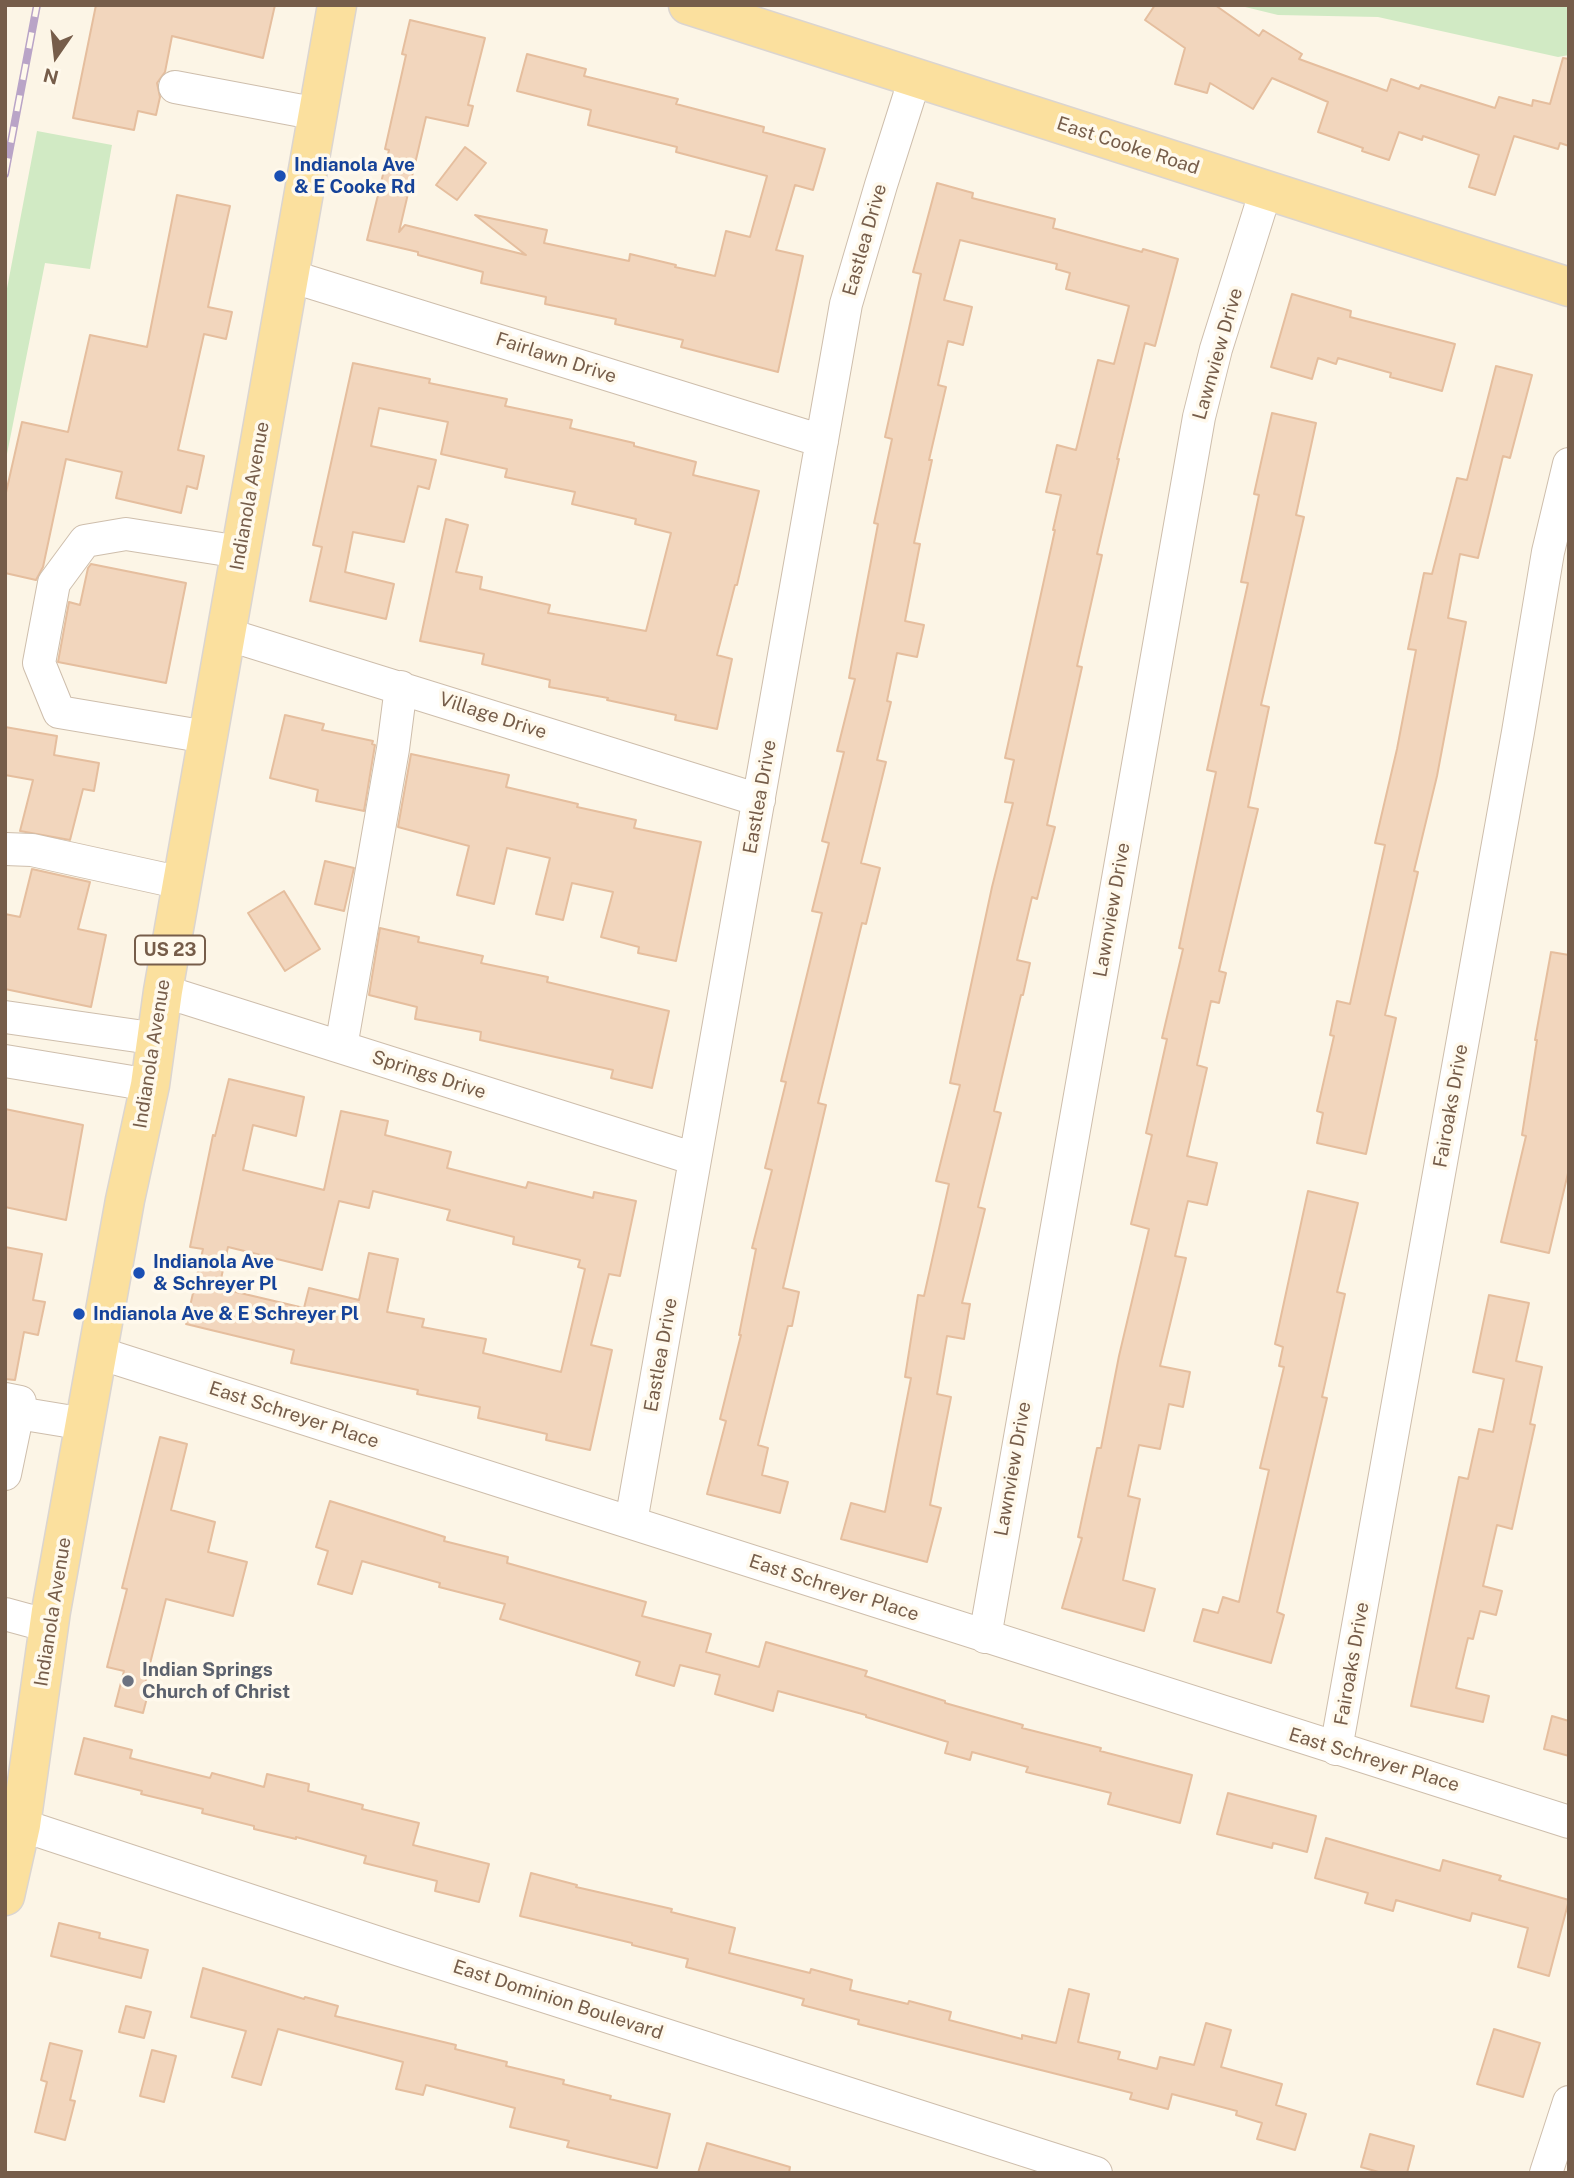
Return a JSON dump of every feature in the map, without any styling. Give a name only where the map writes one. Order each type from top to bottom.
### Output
[{"type":"main road","name":"Indianola Avenue","points":[[5,1896],[13,1823],[125,1200],[150,1085],[163,991],[337,5]]},
{"type":"main road","name":"East Cooke Road","points":[[688,5],[1569,287]]},
{"type":"street","name":"Eastlea Drive","points":[[631,1522],[846,304],[915,78]]},
{"type":"street","points":[[175,87],[318,114]]},
{"type":"street","name":"Lawnview Drive","points":[[985,1637],[1199,417],[1216,349],[1266,190]]},
{"type":"street","name":"Fairlawn Drive","points":[[290,276],[822,441]]},
{"type":"street","name":"Fairoaks Drive","points":[[1336,1749],[1518,733],[1548,551],[1569,464]]},
{"type":"street","points":[[207,737],[60,712],[39,663],[54,583],[85,541],[126,534],[240,552]]},
{"type":"street","name":"Village Drive","points":[[226,634],[759,800]]},
{"type":"street","points":[[341,1047],[393,749],[401,687]]},
{"type":"street","points":[[5,849],[32,850],[182,883]]},
{"type":"street","name":"Springs Drive","points":[[163,991],[695,1159]]},
{"type":"street","points":[[5,1017],[158,1039]]},
{"type":"street","points":[[5,1061],[150,1085]]},
{"type":"street","name":"East Schreyer Place","points":[[99,1353],[1569,1822]]},
{"type":"street","points":[[5,1474],[12,1406],[85,1424]]},
{"type":"street","points":[[5,1614],[49,1626]]},
{"type":"street","name":"East Dominion Boulevard","points":[[13,1823],[1096,2173]]},
{"type":"street","points":[[1546,2173],[1569,2102]]},
{"type":"green space","points":[[1237,5],[1569,5],[1569,55],[1558,57],[1378,17],[1278,15]]},
{"type":"green space","points":[[37,131],[112,145],[90,269],[45,263],[5,464],[5,299]]},
{"type":"building","points":[[96,5],[275,5],[263,58],[172,36],[165,72],[157,83],[160,97],[156,115],[138,111],[134,130],[73,118]]},
{"type":"building","points":[[1155,5],[1215,5],[1259,36],[1263,30],[1302,54],[1299,59],[1387,91],[1391,79],[1419,89],[1421,85],[1495,108],[1499,97],[1532,106],[1533,100],[1550,104],[1563,58],[1569,59],[1569,146],[1560,143],[1558,149],[1514,136],[1495,195],[1469,187],[1479,155],[1423,136],[1422,140],[1399,132],[1389,160],[1362,151],[1363,148],[1318,132],[1328,102],[1272,78],[1253,109],[1210,83],[1207,93],[1175,84],[1185,48],[1145,20]]},
{"type":"building","points":[[410,20],[485,38],[468,105],[473,106],[468,126],[426,117],[399,232],[405,225],[526,255],[475,215],[547,230],[544,243],[629,261],[630,254],[715,276],[726,231],[750,237],[767,176],[676,152],[677,147],[588,125],[591,110],[517,91],[527,54],[586,69],[584,76],[678,99],[676,104],[764,127],[763,132],[825,149],[813,190],[795,185],[776,250],[803,256],[778,372],[681,347],[683,340],[615,324],[616,319],[545,304],[546,297],[481,283],[483,272],[367,240],[389,150],[385,149],[406,55],[402,54]]},
{"type":"building","points":[[465,147],[486,163],[457,200],[436,185]]},
{"type":"building","points":[[937,183],[973,193],[972,198],[1055,219],[1053,228],[1178,259],[1155,346],[1145,343],[1117,459],[1097,554],[1102,555],[1077,666],[1082,667],[1047,825],[1055,827],[1037,899],[1032,897],[1017,960],[1030,963],[994,1111],[1001,1113],[978,1207],[985,1209],[962,1303],[970,1304],[964,1339],[947,1336],[937,1394],[951,1397],[930,1505],[941,1508],[927,1562],[841,1539],[851,1503],[885,1512],[911,1378],[905,1377],[918,1295],[924,1296],[949,1184],[936,1181],[960,1085],[950,1083],[1013,803],[1005,802],[1014,760],[1005,758],[1061,495],[1046,492],[1057,445],[1076,450],[1098,360],[1114,364],[1129,306],[1066,289],[1070,273],[1056,269],[1057,264],[960,240],[944,300],[972,307],[963,345],[948,341],[938,385],[946,387],[914,543],[920,544],[905,621],[924,625],[917,657],[897,653],[887,701],[891,702],[877,760],[886,762],[861,863],[880,868],[866,924],[862,923],[818,1103],[826,1105],[783,1288],[799,1292],[758,1445],[768,1448],[762,1475],[788,1482],[780,1513],[707,1494],[726,1421],[720,1419],[741,1335],[756,1249],[752,1248],[772,1170],[765,1168],[786,1082],[781,1081],[822,913],[812,911],[829,843],[822,841],[844,752],[837,751],[855,679],[849,678],[878,524],[874,523],[892,439],[885,437],[921,274],[913,272]]},
{"type":"building","points":[[177,195],[230,206],[208,307],[232,312],[226,339],[204,334],[178,450],[204,456],[197,489],[187,486],[181,513],[116,498],[122,472],[66,459],[43,567],[36,580],[5,573],[5,497],[22,422],[68,432],[90,335],[147,347]]},
{"type":"building","points":[[1292,294],[1351,311],[1350,317],[1455,344],[1442,391],[1390,377],[1391,373],[1338,358],[1336,364],[1318,358],[1312,379],[1271,367]]},
{"type":"building","points":[[353,363],[430,379],[429,383],[507,399],[505,406],[572,420],[570,428],[634,443],[634,446],[696,462],[693,475],[759,491],[717,655],[732,659],[717,729],[675,720],[676,715],[607,700],[608,698],[549,687],[550,680],[482,664],[484,654],[420,641],[446,519],[468,525],[456,572],[482,577],[480,589],[550,605],[548,613],[646,631],[671,533],[635,524],[636,519],[572,504],[575,492],[505,477],[507,469],[441,454],[448,422],[379,408],[371,446],[436,460],[429,489],[418,486],[404,542],[353,532],[345,572],[394,584],[386,619],[310,601],[322,547],[313,545]]},
{"type":"building","points":[[1496,366],[1532,375],[1510,458],[1503,456],[1478,558],[1460,554],[1448,618],[1466,622],[1437,776],[1414,871],[1418,872],[1385,1015],[1396,1018],[1366,1154],[1317,1143],[1323,1113],[1317,1111],[1334,1036],[1330,1035],[1337,1001],[1350,1004],[1385,845],[1375,843],[1416,650],[1408,649],[1424,573],[1432,574],[1457,478],[1467,480]]},
{"type":"building","points":[[1272,413],[1316,423],[1296,515],[1304,517],[1261,705],[1269,707],[1248,807],[1258,809],[1219,971],[1226,973],[1219,1003],[1211,1001],[1197,1065],[1207,1068],[1187,1156],[1217,1163],[1207,1205],[1188,1201],[1175,1256],[1186,1258],[1160,1366],[1190,1372],[1183,1407],[1169,1404],[1160,1449],[1139,1445],[1128,1496],[1140,1499],[1123,1580],[1155,1589],[1144,1631],[1062,1608],[1082,1538],[1078,1537],[1097,1448],[1101,1448],[1119,1356],[1149,1229],[1131,1224],[1152,1135],[1146,1133],[1167,1039],[1162,1038],[1183,949],[1179,948],[1216,772],[1207,770],[1248,583],[1241,582],[1259,495],[1254,494]]},
{"type":"building","points":[[91,564],[186,583],[166,683],[58,662],[69,602],[80,605]]},
{"type":"building","points":[[285,715],[324,724],[322,730],[373,741],[372,744],[375,745],[364,811],[316,801],[318,790],[270,778]]},
{"type":"building","points":[[5,727],[57,736],[54,755],[99,763],[94,791],[83,789],[70,840],[20,831],[33,780],[5,775]]},
{"type":"building","points":[[411,754],[509,775],[506,787],[636,820],[634,828],[701,842],[676,961],[638,953],[639,947],[601,937],[613,892],[572,883],[563,920],[536,914],[550,858],[507,848],[494,904],[457,895],[469,846],[398,827]]},
{"type":"building","points":[[325,861],[354,868],[344,911],[315,904]]},
{"type":"building","points":[[32,869],[90,882],[78,929],[106,935],[91,1007],[5,989],[5,914],[20,917]]},
{"type":"building","points":[[284,891],[320,949],[285,971],[248,913]]},
{"type":"building","points":[[380,928],[419,937],[418,942],[483,956],[481,963],[548,977],[547,982],[669,1011],[652,1088],[611,1078],[613,1070],[480,1040],[481,1032],[415,1019],[417,1007],[369,995]]},
{"type":"building","points":[[1551,952],[1569,955],[1569,1169],[1549,1253],[1501,1242],[1526,1136],[1522,1135]]},
{"type":"building","points":[[229,1079],[304,1097],[296,1136],[253,1125],[243,1170],[324,1190],[341,1111],[388,1121],[385,1135],[451,1152],[447,1168],[526,1188],[528,1182],[593,1198],[594,1192],[636,1201],[620,1276],[609,1274],[591,1345],[612,1350],[590,1450],[546,1440],[547,1434],[478,1418],[480,1407],[417,1394],[418,1390],[291,1363],[294,1350],[186,1324],[203,1249],[190,1247],[213,1135],[215,1136]],"holes":[[[373,1191],[450,1210],[447,1220],[514,1237],[513,1244],[580,1260],[578,1267],[585,1269],[561,1372],[483,1353],[486,1339],[422,1327],[424,1319],[387,1312],[398,1259],[369,1253],[359,1300],[309,1288],[304,1308],[219,1288],[228,1247],[322,1270],[339,1201],[369,1208]]]},
{"type":"building","points":[[5,1109],[83,1125],[66,1220],[5,1207]]},
{"type":"building","points":[[1308,1191],[1358,1203],[1337,1292],[1345,1294],[1322,1397],[1327,1398],[1277,1612],[1284,1615],[1271,1663],[1194,1641],[1203,1609],[1218,1613],[1223,1597],[1239,1602],[1269,1470],[1260,1468],[1284,1367],[1279,1366],[1283,1347],[1275,1344]]},
{"type":"building","points":[[5,1247],[42,1254],[33,1300],[45,1302],[38,1335],[24,1332],[15,1380],[5,1379]]},
{"type":"building","points":[[1489,1295],[1529,1303],[1516,1361],[1542,1367],[1530,1424],[1535,1425],[1512,1529],[1497,1525],[1483,1586],[1502,1591],[1496,1615],[1480,1611],[1473,1639],[1468,1638],[1456,1688],[1489,1696],[1483,1722],[1411,1706],[1459,1477],[1468,1479],[1479,1429],[1493,1432],[1504,1379],[1473,1372]]},
{"type":"building","points":[[160,1437],[187,1444],[171,1510],[215,1522],[208,1552],[247,1562],[233,1616],[166,1599],[144,1688],[149,1690],[143,1713],[115,1706],[124,1671],[107,1667],[127,1589],[122,1588]]},
{"type":"building","points":[[330,1501],[445,1537],[444,1541],[508,1557],[507,1563],[646,1602],[642,1616],[711,1634],[706,1652],[759,1667],[766,1642],[867,1671],[865,1676],[1023,1725],[1022,1728],[1192,1775],[1180,1823],[1108,1804],[1111,1793],[1026,1772],[1028,1767],[972,1752],[970,1760],[945,1753],[948,1742],[866,1715],[778,1691],[773,1711],[715,1694],[720,1675],[680,1665],[674,1686],[636,1675],[640,1662],[500,1619],[505,1604],[439,1587],[440,1583],[362,1561],[352,1594],[318,1584],[328,1551],[316,1547]]},
{"type":"building","points":[[1552,1716],[1569,1721],[1569,1756],[1544,1749]]},
{"type":"building","points":[[84,1738],[132,1750],[130,1758],[210,1778],[212,1773],[264,1787],[267,1774],[309,1784],[308,1791],[363,1805],[362,1809],[419,1823],[413,1845],[489,1864],[479,1902],[435,1891],[437,1881],[364,1863],[366,1856],[254,1829],[254,1826],[202,1813],[203,1809],[75,1774]]},
{"type":"building","points":[[1228,1793],[1316,1816],[1307,1852],[1273,1843],[1272,1848],[1217,1834]]},
{"type":"building","points":[[1326,1838],[1440,1871],[1443,1860],[1501,1876],[1499,1880],[1569,1900],[1549,1976],[1518,1967],[1528,1928],[1472,1913],[1470,1921],[1396,1900],[1393,1911],[1365,1903],[1368,1893],[1315,1878]]},
{"type":"building","points":[[531,1873],[735,1928],[729,1953],[810,1973],[811,1969],[852,1980],[850,1990],[951,2012],[949,2020],[1022,2039],[1022,2035],[1056,2043],[1069,1989],[1089,1994],[1078,2042],[1120,2052],[1118,2059],[1157,2069],[1160,2057],[1194,2065],[1206,2023],[1231,2030],[1221,2067],[1282,2084],[1276,2105],[1306,2114],[1295,2150],[1257,2139],[1262,2123],[1236,2115],[1237,2111],[1172,2094],[1168,2109],[1130,2099],[1132,2093],[858,2024],[859,2020],[802,2005],[804,1999],[686,1967],[688,1959],[520,1916]]},
{"type":"building","points":[[59,1923],[100,1933],[99,1938],[148,1950],[141,1978],[51,1956]]},
{"type":"building","points":[[203,1968],[304,1999],[305,1997],[338,2006],[335,2016],[456,2045],[455,2049],[507,2062],[506,2066],[564,2080],[563,2084],[670,2114],[657,2168],[567,2147],[569,2141],[510,2127],[515,2108],[426,2085],[423,2095],[396,2089],[403,2062],[278,2029],[261,2085],[232,2077],[246,2031],[191,2017]]},
{"type":"building","points":[[126,2006],[151,2012],[144,2038],[119,2032]]},
{"type":"building","points":[[1494,2029],[1540,2043],[1523,2097],[1477,2084]]},
{"type":"building","points":[[50,2043],[82,2051],[70,2100],[75,2101],[65,2140],[35,2132],[47,2082],[41,2080]]},
{"type":"building","points":[[152,2050],[176,2056],[164,2102],[140,2096]]},
{"type":"building","points":[[1370,2134],[1414,2146],[1407,2173],[1382,2173],[1361,2167]]},
{"type":"building","points":[[707,2143],[790,2167],[789,2173],[698,2173]]},
{"type":"railway","points":[[5,174],[37,5]]},
{"type":"place","name":"Indianola Ave & E Cooke Rd","points":[[280,176]]},
{"type":"place","name":"Indianola Ave & Schreyer Pl","points":[[139,1273]]},
{"type":"place","name":"Indianola Ave & E Schreyer Pl","points":[[79,1314]]},
{"type":"place","name":"Indian Springs Church of Christ","points":[[128,1681]]}]
